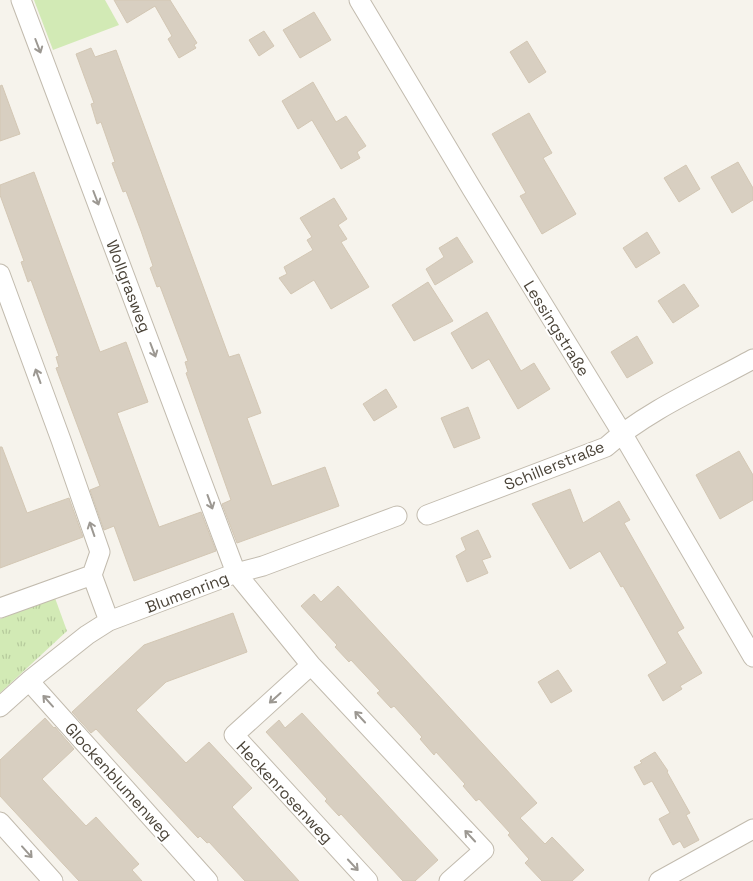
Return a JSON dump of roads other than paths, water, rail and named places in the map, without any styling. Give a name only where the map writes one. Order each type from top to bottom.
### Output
[{"type":"street","name":"Wollgrasweg","points":[[21,0],[236,573]]},
{"type":"street","name":"Lessingstraße","points":[[359,0],[472,189],[622,433],[753,657]]},
{"type":"street","points":[[0,274],[100,552],[92,575],[109,621]]},
{"type":"street","name":"Schillerstraße","points":[[427,515],[606,447],[622,433],[652,414],[753,359]]},
{"type":"street","name":"Blumenring","points":[[0,707],[29,681],[87,635],[109,621],[236,573],[263,566],[397,516]]},
{"type":"street","points":[[236,573],[311,665],[484,850],[449,881]]},
{"type":"street","points":[[0,608],[92,575]]},
{"type":"street","name":"Heckenrosenweg","points":[[311,665],[234,735],[368,881]]},
{"type":"street","name":"Glockenblumenweg","points":[[29,681],[208,881]]},
{"type":"street","points":[[0,822],[53,881]]},
{"type":"street","points":[[659,881],[753,829]]}]
